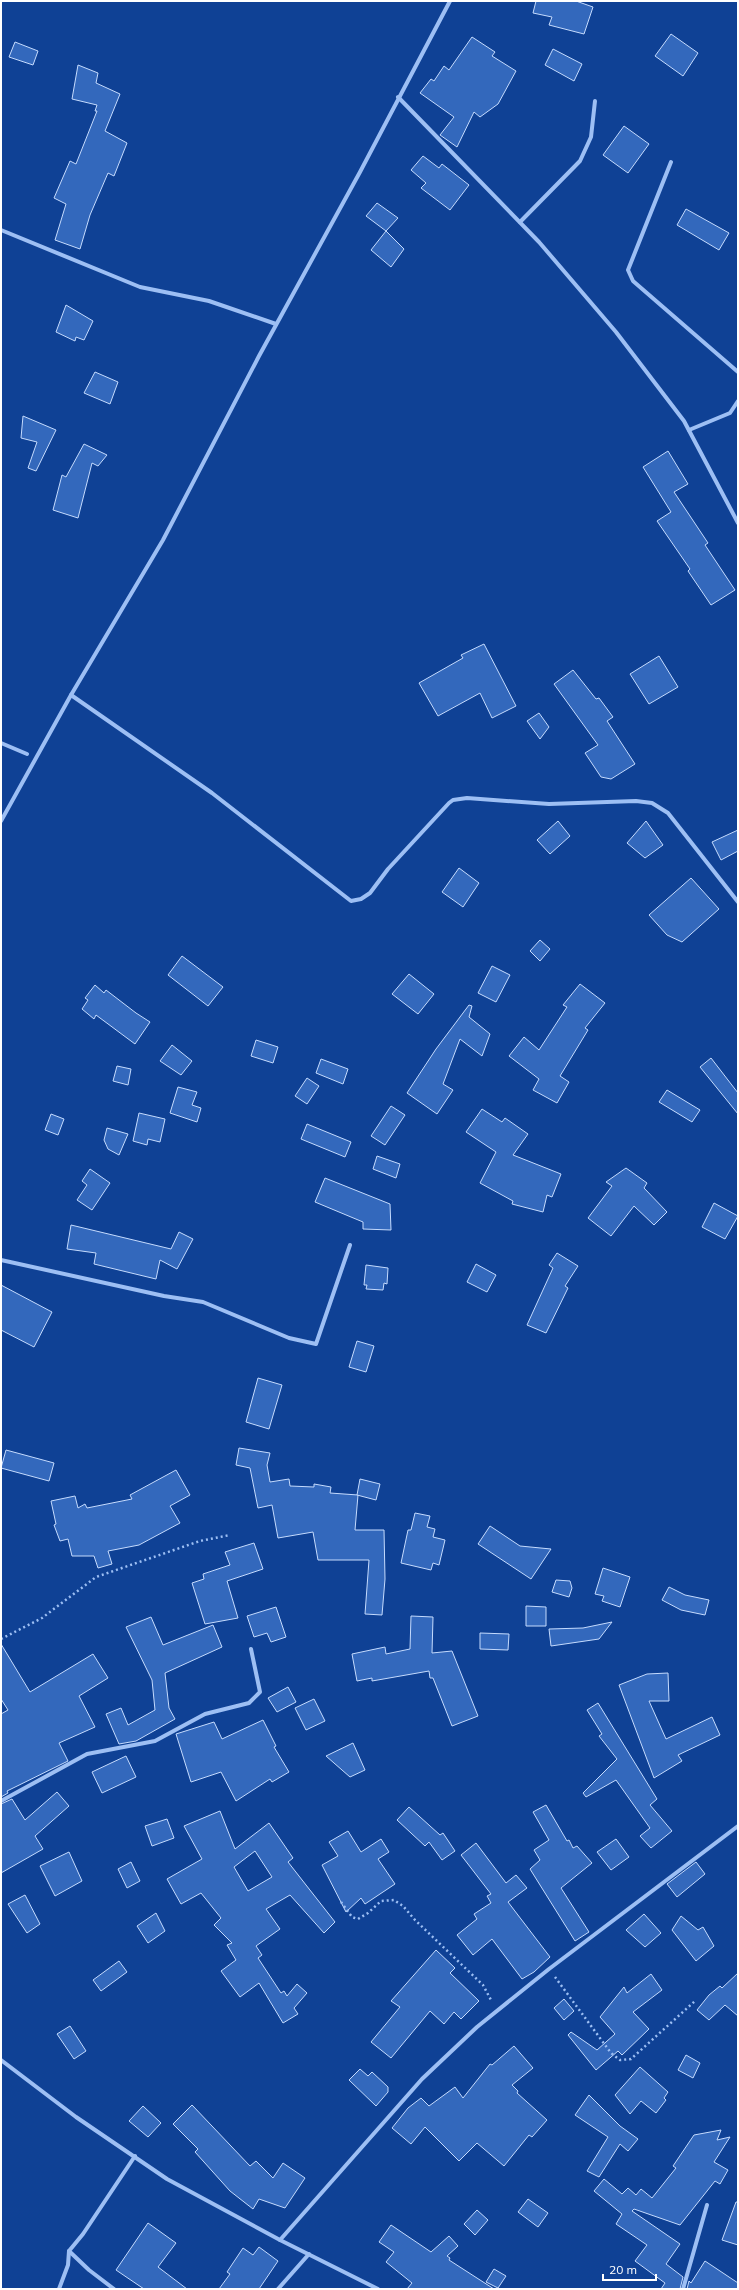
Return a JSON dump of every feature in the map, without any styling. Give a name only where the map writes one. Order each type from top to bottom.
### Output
[{"type":"street","points":[[1,821],[71,695],[163,540],[276,324],[360,172],[398,97],[450,1]]},
{"type":"street","points":[[398,97],[539,242],[616,332],[689,430],[738,523]]},
{"type":"street","points":[[520,222],[580,161],[591,137],[595,101]]},
{"type":"street","points":[[671,162],[628,270],[633,281],[738,372]]},
{"type":"street","points":[[1,230],[140,287],[209,301],[276,324]]},
{"type":"street","points":[[689,430],[730,413],[738,401]]},
{"type":"street","points":[[71,695],[212,793],[351,901],[361,899],[370,893],[388,869],[449,803],[453,800],[467,798],[549,804],[636,801],[652,803],[668,813],[738,902]]},
{"type":"street","points":[[1,743],[27,754]]},
{"type":"street","points":[[1,1260],[164,1296],[203,1302],[289,1338],[316,1344],[350,1245]]},
{"type":"street","points":[[1,1801],[87,1754],[155,1741],[205,1714],[249,1703],[260,1692],[251,1649]]},
{"type":"street","points":[[280,2240],[422,2079],[496,2011],[738,1826]]},
{"type":"street","points":[[1,2060],[76,2117],[167,2179],[280,2240],[378,2289]]},
{"type":"street","points":[[59,2289],[68,2265],[69,2251],[83,2234],[135,2156]]},
{"type":"street","points":[[683,2289],[707,2205]]},
{"type":"street","points":[[69,2251],[89,2270],[114,2289]]},
{"type":"street","points":[[278,2289],[309,2254]]},
{"type":"path","points":[[1,1639],[42,1618],[96,1577],[200,1540],[230,1535]]},
{"type":"path","points":[[341,1902],[352,1917],[358,1919],[368,1913],[381,1901],[394,1900],[403,1906],[415,1920],[483,1985],[496,2011]]},
{"type":"path","points":[[549,1969],[611,2053],[620,2060],[631,2059],[695,2001]]},
{"type":"building","points":[[536,1],[576,1],[593,7],[584,34],[549,25],[552,17],[533,13]]},
{"type":"building","points":[[671,34],[698,53],[683,76],[655,56]]},
{"type":"building","points":[[472,37],[495,52],[492,56],[516,71],[498,104],[480,117],[474,112],[457,147],[440,135],[454,117],[420,93],[431,79],[434,81],[444,66],[449,70]]},
{"type":"building","points":[[15,42],[38,51],[33,65],[9,57]]},
{"type":"building","points":[[553,49],[582,64],[574,81],[545,65]]},
{"type":"building","points":[[78,65],[98,73],[96,83],[120,94],[105,131],[127,143],[114,176],[108,173],[90,215],[80,249],[55,240],[66,204],[54,198],[70,161],[76,164],[97,111],[95,111],[97,105],[72,99]]},
{"type":"building","points":[[624,126],[649,144],[628,173],[603,155]]},
{"type":"building","points":[[423,156],[439,168],[442,164],[469,185],[450,210],[421,188],[426,183],[411,170]]},
{"type":"building","points":[[377,203],[398,218],[386,231],[366,216]]},
{"type":"building","points":[[686,209],[729,233],[719,250],[677,225]]},
{"type":"building","points":[[386,231],[404,249],[391,267],[371,250]]},
{"type":"building","points":[[66,305],[93,321],[84,340],[76,337],[75,341],[56,332]]},
{"type":"building","points":[[95,372],[118,382],[110,404],[84,393]]},
{"type":"building","points":[[23,416],[56,430],[36,471],[28,468],[37,442],[21,438]]},
{"type":"building","points":[[84,444],[107,455],[98,466],[92,463],[78,518],[53,510],[62,475],[66,477]]},
{"type":"building","points":[[668,451],[688,484],[674,492],[708,543],[705,545],[735,590],[711,605],[688,571],[690,569],[657,521],[671,512],[643,467]]},
{"type":"building","points":[[484,644],[516,706],[492,718],[480,693],[438,716],[419,683],[463,658],[461,655]]},
{"type":"building","points":[[659,656],[678,687],[649,704],[630,674]]},
{"type":"building","points":[[573,670],[596,699],[599,698],[613,717],[607,721],[635,764],[611,779],[601,777],[585,753],[598,745],[554,684]]},
{"type":"building","points":[[539,713],[549,727],[540,739],[527,721]]},
{"type":"building","points":[[558,821],[570,836],[550,854],[537,840]]},
{"type":"building","points":[[646,821],[663,845],[645,858],[627,843]]},
{"type":"building","points":[[738,830],[738,851],[721,860],[712,842]]},
{"type":"building","points":[[459,868],[479,883],[463,907],[442,892]]},
{"type":"building","points":[[691,878],[719,909],[682,942],[667,935],[649,915]]},
{"type":"building","points":[[540,940],[550,949],[540,961],[530,951]]},
{"type":"building","points":[[182,956],[223,987],[208,1006],[168,975]]},
{"type":"building","points":[[492,966],[510,975],[496,1002],[478,993]]},
{"type":"building","points":[[409,974],[434,994],[418,1014],[392,994]]},
{"type":"building","points":[[580,984],[605,1003],[585,1028],[588,1030],[560,1076],[569,1082],[557,1103],[533,1090],[539,1079],[509,1056],[524,1037],[539,1050],[567,1007],[563,1005]]},
{"type":"building","points":[[95,985],[104,993],[106,990],[150,1022],[135,1044],[96,1015],[94,1019],[82,1009],[88,1000],[85,998]]},
{"type":"building","points":[[469,1005],[472,1006],[469,1017],[490,1034],[482,1056],[460,1039],[443,1084],[453,1090],[437,1114],[407,1093],[436,1049]]},
{"type":"building","points":[[256,1040],[278,1047],[273,1063],[251,1056]]},
{"type":"building","points":[[172,1045],[192,1061],[181,1075],[160,1061]]},
{"type":"building","points":[[711,1058],[738,1093],[738,1114],[700,1067]]},
{"type":"building","points":[[321,1059],[348,1069],[343,1084],[316,1073]]},
{"type":"building","points":[[117,1066],[131,1069],[128,1085],[113,1081]]},
{"type":"building","points":[[307,1078],[319,1086],[307,1104],[295,1096]]},
{"type":"building","points":[[178,1087],[197,1092],[192,1105],[201,1108],[197,1122],[170,1113]]},
{"type":"building","points":[[667,1090],[700,1110],[692,1122],[659,1102]]},
{"type":"building","points":[[391,1106],[405,1115],[385,1145],[371,1136]]},
{"type":"building","points":[[482,1109],[502,1122],[505,1118],[528,1134],[513,1155],[561,1174],[552,1197],[547,1195],[543,1212],[512,1204],[513,1201],[480,1183],[496,1152],[466,1132]]},
{"type":"building","points":[[139,1113],[165,1119],[160,1142],[148,1139],[147,1145],[133,1141]]},
{"type":"building","points":[[51,1114],[64,1119],[58,1135],[45,1130]]},
{"type":"building","points":[[307,1124],[351,1142],[345,1157],[301,1139]]},
{"type":"building","points":[[107,1128],[128,1134],[119,1155],[108,1149],[104,1140]]},
{"type":"building","points":[[377,1156],[400,1164],[396,1178],[373,1169]]},
{"type":"building","points":[[626,1168],[647,1183],[644,1188],[667,1212],[654,1225],[634,1206],[611,1236],[588,1218],[612,1186],[606,1182]]},
{"type":"building","points":[[90,1169],[110,1183],[92,1210],[77,1200],[87,1185],[82,1181]]},
{"type":"building","points":[[325,1178],[390,1204],[391,1230],[363,1229],[363,1222],[315,1202]]},
{"type":"building","points":[[714,1203],[738,1216],[725,1239],[702,1227]]},
{"type":"building","points":[[71,1225],[171,1249],[179,1232],[193,1239],[177,1269],[160,1260],[156,1279],[94,1264],[96,1253],[67,1249]]},
{"type":"building","points":[[557,1253],[578,1266],[565,1286],[568,1288],[546,1333],[527,1325],[553,1268],[549,1265]]},
{"type":"building","points":[[476,1264],[496,1275],[487,1292],[467,1282]]},
{"type":"building","points":[[366,1265],[388,1268],[387,1284],[384,1283],[383,1290],[366,1289],[367,1285],[364,1285]]},
{"type":"building","points":[[1,1285],[52,1312],[34,1347],[1,1330]]},
{"type":"building","points":[[357,1341],[374,1346],[366,1372],[349,1367]]},
{"type":"building","points":[[258,1378],[282,1385],[269,1429],[246,1422]]},
{"type":"building","points":[[239,1448],[270,1453],[267,1465],[270,1482],[289,1479],[290,1486],[314,1487],[314,1484],[331,1487],[330,1493],[358,1495],[355,1530],[384,1530],[385,1579],[382,1615],[365,1614],[369,1560],[318,1560],[313,1532],[278,1538],[272,1505],[258,1508],[250,1468],[236,1465]]},
{"type":"building","points":[[6,1450],[54,1463],[49,1481],[1,1468]]},
{"type":"building","points":[[176,1470],[190,1495],[170,1506],[180,1523],[139,1545],[108,1551],[112,1564],[98,1568],[94,1556],[72,1556],[68,1539],[60,1541],[54,1525],[56,1524],[51,1501],[75,1496],[78,1508],[85,1504],[87,1508],[132,1499],[130,1495]]},
{"type":"building","points":[[360,1479],[380,1484],[376,1500],[357,1495]]},
{"type":"building","points":[[415,1513],[430,1516],[427,1527],[435,1529],[433,1537],[445,1540],[439,1565],[433,1563],[431,1570],[401,1563],[408,1530],[411,1530]]},
{"type":"building","points":[[490,1526],[520,1546],[551,1549],[531,1579],[478,1544]]},
{"type":"building","points":[[254,1543],[263,1569],[227,1581],[238,1618],[205,1624],[192,1583],[204,1579],[203,1574],[230,1565],[225,1552]]},
{"type":"building","points":[[603,1568],[630,1577],[620,1607],[602,1601],[604,1596],[595,1594]]},
{"type":"building","points":[[556,1580],[570,1581],[572,1588],[569,1597],[552,1592]]},
{"type":"building","points":[[669,1587],[685,1595],[709,1600],[705,1615],[681,1610],[662,1600]]},
{"type":"building","points":[[526,1606],[546,1607],[546,1626],[526,1626]]},
{"type":"building","points":[[276,1607],[286,1637],[271,1642],[267,1633],[254,1637],[247,1616]]},
{"type":"building","points":[[411,1616],[433,1617],[432,1653],[452,1651],[478,1716],[452,1726],[433,1678],[430,1678],[429,1671],[372,1681],[372,1678],[357,1681],[352,1654],[385,1647],[386,1654],[410,1649]]},
{"type":"building","points":[[151,1617],[163,1645],[213,1625],[222,1647],[165,1673],[169,1708],[175,1719],[136,1741],[119,1744],[106,1714],[121,1708],[128,1725],[155,1710],[152,1680],[126,1627]]},
{"type":"building","points":[[612,1622],[599,1639],[551,1646],[549,1629],[583,1628]]},
{"type":"building","points":[[480,1633],[509,1634],[508,1650],[480,1649]]},
{"type":"building","points":[[1,1644],[30,1692],[93,1654],[108,1678],[79,1696],[95,1727],[59,1743],[68,1761],[7,1791],[8,1793],[1,1797],[1,1714],[8,1710],[1,1699]]},
{"type":"building","points":[[668,1673],[669,1701],[649,1701],[666,1739],[712,1717],[720,1735],[678,1755],[682,1761],[654,1778],[619,1685],[647,1674]]},
{"type":"building","points":[[288,1687],[296,1702],[277,1712],[268,1698]]},
{"type":"building","points":[[314,1699],[325,1721],[306,1730],[295,1708]]},
{"type":"building","points":[[598,1703],[657,1799],[650,1805],[672,1831],[651,1848],[640,1836],[650,1828],[616,1780],[586,1797],[583,1793],[617,1759],[599,1736],[602,1734],[587,1710]]},
{"type":"building","points":[[263,1720],[276,1746],[274,1747],[289,1772],[272,1782],[270,1779],[236,1801],[221,1772],[191,1782],[176,1734],[214,1722],[222,1739]]},
{"type":"building","points":[[353,1743],[365,1770],[350,1777],[326,1756]]},
{"type":"building","points":[[126,1756],[136,1777],[102,1793],[92,1772]]},
{"type":"building","points":[[57,1792],[69,1806],[35,1836],[43,1849],[1,1873],[1,1804],[12,1799],[25,1820]]},
{"type":"building","points":[[546,1805],[567,1841],[569,1840],[573,1848],[577,1846],[592,1863],[561,1888],[589,1932],[575,1941],[530,1869],[540,1860],[534,1850],[549,1840],[533,1812]]},
{"type":"building","points":[[409,1807],[440,1835],[443,1833],[455,1851],[442,1860],[429,1842],[425,1846],[397,1820]]},
{"type":"building","points":[[220,1811],[235,1849],[269,1823],[293,1858],[288,1862],[335,1922],[324,1933],[290,1895],[266,1909],[280,1929],[256,1946],[262,1955],[258,1958],[281,1993],[284,1991],[287,1996],[297,1984],[307,1993],[294,2008],[298,2014],[283,2023],[259,1983],[240,1997],[221,1971],[236,1960],[227,1945],[232,1943],[214,1925],[221,1918],[201,1893],[181,1904],[167,1879],[202,1859],[184,1826]],"holes":[[[255,1851],[272,1877],[248,1891],[234,1867]]]},
{"type":"building","points":[[167,1819],[174,1838],[152,1846],[145,1826]]},
{"type":"building","points":[[348,1831],[361,1852],[381,1839],[389,1852],[378,1859],[395,1884],[365,1904],[361,1898],[346,1912],[322,1865],[338,1856],[329,1842]]},
{"type":"building","points":[[616,1839],[629,1857],[611,1870],[597,1852]]},
{"type":"building","points":[[476,1843],[506,1883],[516,1875],[527,1888],[508,1902],[550,1957],[534,1972],[522,1979],[492,1939],[473,1955],[457,1935],[477,1919],[474,1914],[491,1903],[487,1896],[491,1894],[461,1855]]},
{"type":"building","points":[[69,1852],[82,1881],[55,1896],[40,1866]]},
{"type":"building","points":[[131,1862],[140,1881],[127,1888],[118,1869]]},
{"type":"building","points":[[696,1862],[705,1874],[677,1897],[667,1884]]},
{"type":"building","points":[[25,1895],[40,1924],[27,1933],[8,1904]]},
{"type":"building","points":[[156,1913],[165,1931],[148,1943],[137,1926]]},
{"type":"building","points":[[644,1914],[661,1933],[645,1947],[626,1930]]},
{"type":"building","points":[[681,1916],[698,1930],[703,1927],[714,1946],[696,1961],[672,1930]]},
{"type":"building","points":[[436,1950],[455,1968],[450,1973],[479,2001],[461,2019],[454,2012],[444,2024],[430,2011],[391,2058],[371,2042],[400,2007],[391,2001]]},
{"type":"building","points":[[119,1961],[127,1972],[101,1991],[93,1980]]},
{"type":"building","points":[[738,1973],[738,2016],[725,2005],[709,2020],[697,2010],[709,1995],[720,1986],[722,1988]]},
{"type":"building","points":[[651,1974],[662,1990],[633,2012],[649,2029],[622,2055],[618,2051],[596,2070],[568,2035],[571,2032],[597,2050],[615,2034],[600,2017],[624,1987],[627,1993]]},
{"type":"building","points":[[564,1999],[574,2011],[564,2020],[554,2008]]},
{"type":"building","points":[[70,2026],[86,2051],[74,2059],[57,2034]]},
{"type":"building","points":[[514,2046],[533,2068],[512,2085],[518,2091],[517,2093],[547,2120],[532,2137],[529,2135],[504,2166],[477,2143],[459,2161],[425,2127],[411,2144],[392,2128],[408,2108],[421,2098],[429,2106],[455,2087],[463,2098],[490,2064],[492,2065]]},
{"type":"building","points":[[686,2055],[700,2063],[693,2078],[678,2070]]},
{"type":"building","points":[[640,2067],[668,2092],[664,2098],[666,2100],[656,2113],[641,2101],[630,2114],[615,2095]]},
{"type":"building","points":[[360,2069],[368,2076],[372,2072],[388,2087],[388,2092],[376,2106],[349,2080]]},
{"type":"building","points":[[589,2095],[620,2126],[638,2139],[628,2151],[620,2144],[599,2177],[587,2171],[608,2137],[575,2115]]},
{"type":"building","points":[[192,2105],[250,2166],[256,2161],[273,2178],[283,2163],[305,2178],[285,2208],[259,2199],[253,2209],[230,2191],[195,2152],[198,2149],[173,2124]]},
{"type":"building","points":[[143,2106],[161,2123],[148,2137],[129,2121]]},
{"type":"building","points":[[721,2130],[717,2140],[730,2137],[714,2162],[728,2170],[720,2184],[715,2181],[680,2225],[634,2209],[632,2211],[680,2244],[666,2264],[683,2277],[680,2289],[661,2289],[665,2283],[635,2261],[647,2245],[616,2224],[622,2214],[594,2191],[604,2179],[622,2194],[628,2188],[636,2195],[641,2189],[652,2198],[676,2168],[673,2166],[694,2135]]},
{"type":"building","points":[[528,2199],[548,2213],[538,2227],[518,2212]]},
{"type":"building","points":[[736,2202],[738,2202],[738,2245],[722,2240]]},
{"type":"building","points":[[477,2210],[488,2220],[475,2235],[464,2224]]},
{"type":"building","points":[[148,2223],[176,2243],[158,2267],[187,2289],[144,2289],[116,2270]]},
{"type":"building","points":[[391,2225],[431,2252],[449,2236],[458,2246],[447,2256],[450,2258],[449,2260],[494,2289],[407,2289],[412,2283],[386,2262],[394,2252],[379,2242]]},
{"type":"building","points":[[259,2247],[278,2261],[259,2289],[219,2289],[230,2274],[227,2272],[243,2248],[253,2255]]},
{"type":"building","points":[[705,2261],[738,2283],[738,2289],[687,2289],[689,2281],[691,2283]]},
{"type":"building","points":[[494,2269],[506,2276],[498,2288],[486,2282]]}]
